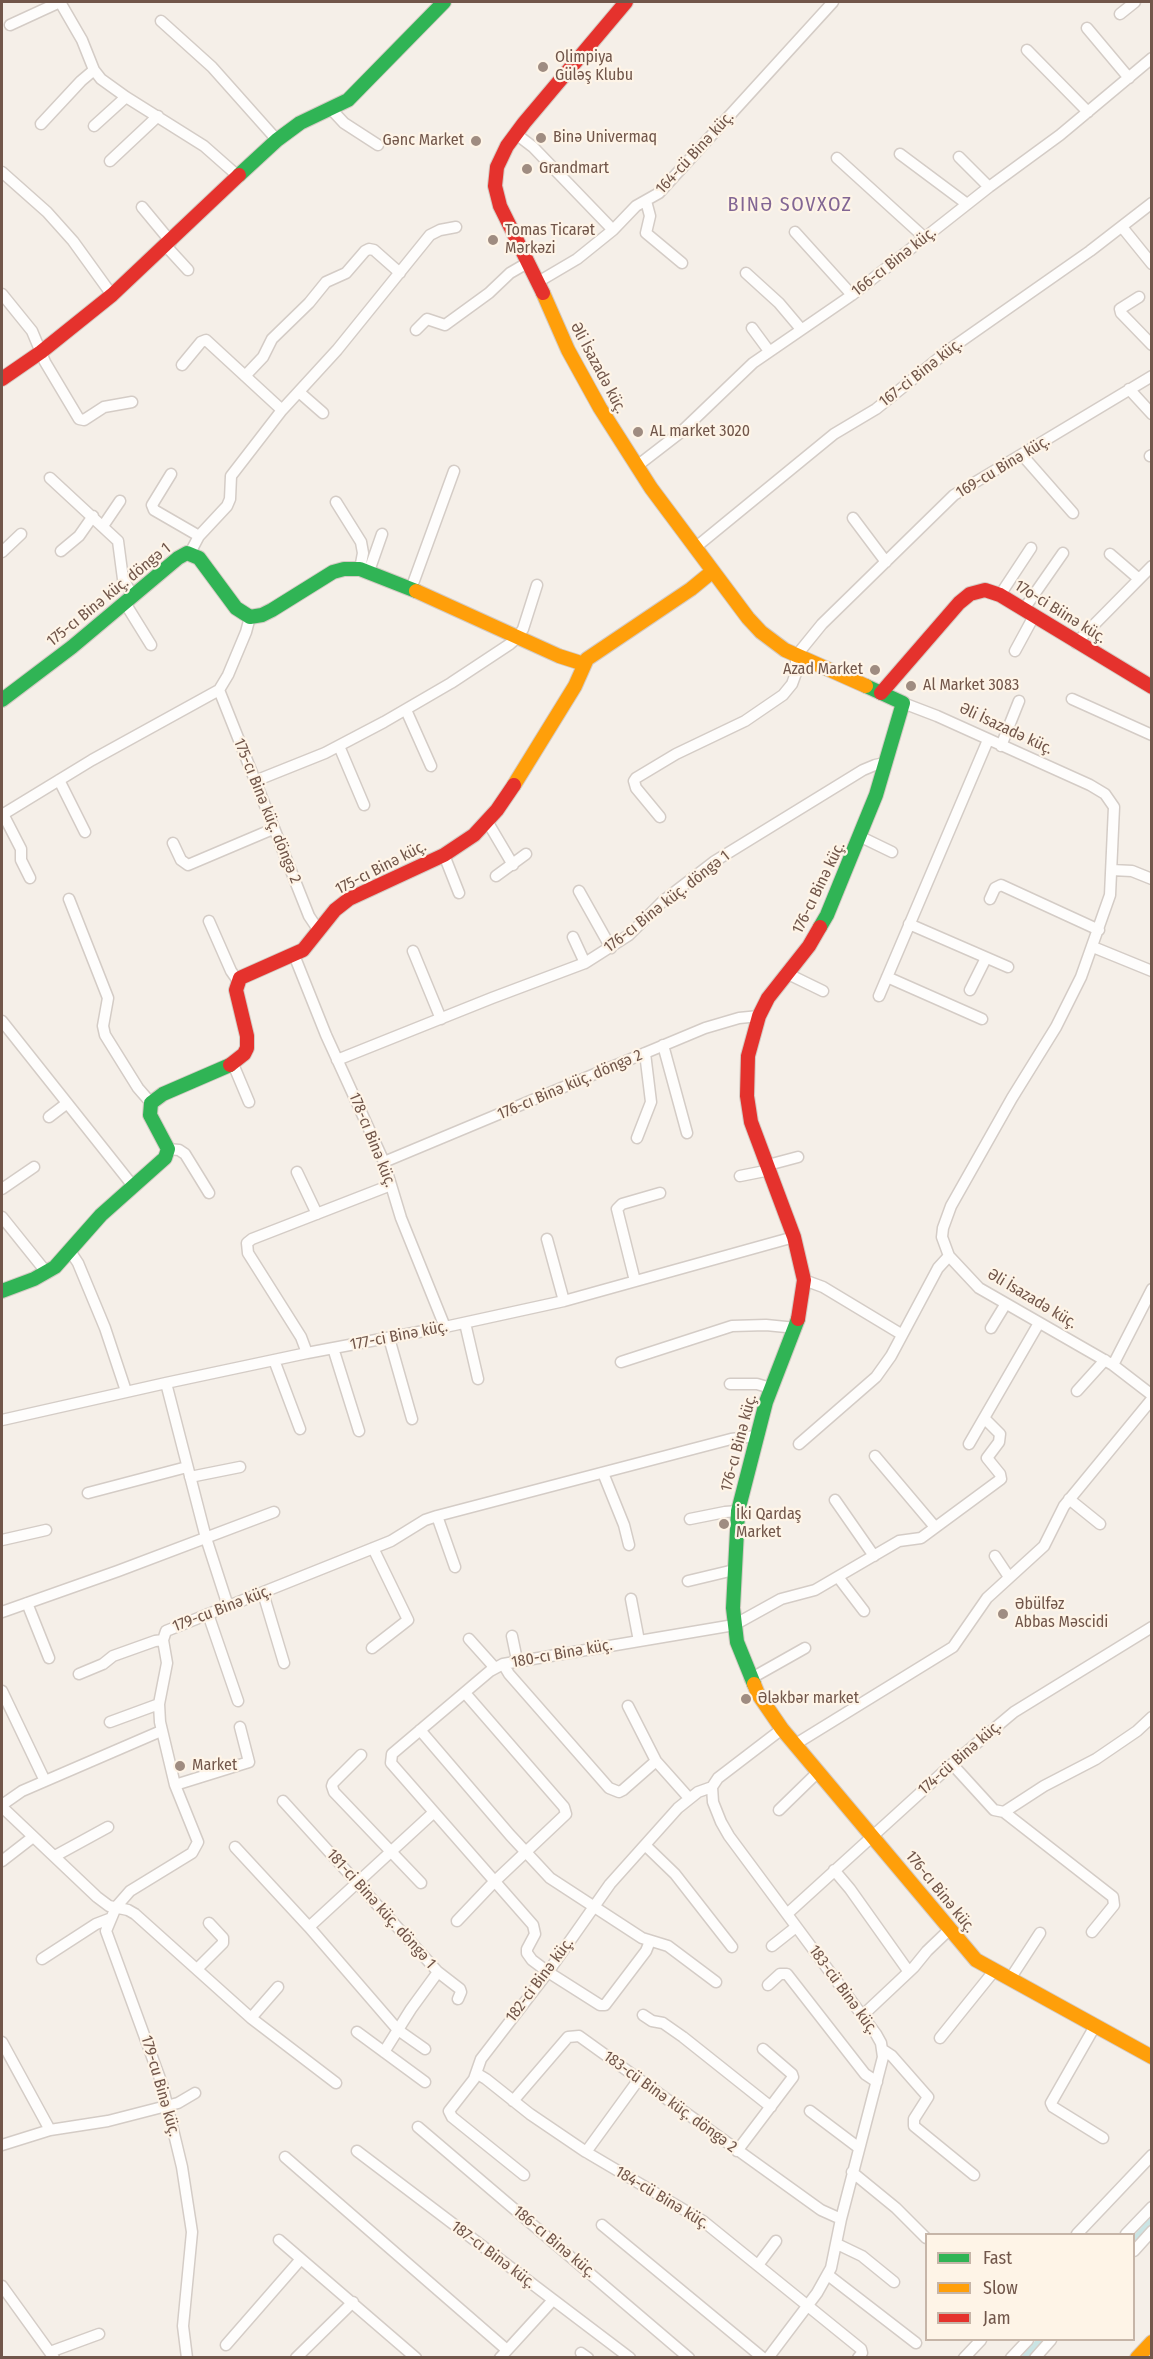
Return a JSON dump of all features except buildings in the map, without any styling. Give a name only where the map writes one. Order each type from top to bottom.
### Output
[{"type":"street","points":[[10,25],[60,2],[82,40],[94,70],[101,79],[204,146],[238,176]]},
{"type":"street","name":"Əli İsazadə küç.","points":[[626,2],[516,134],[497,167],[495,186],[500,206],[589,390],[637,466],[713,571],[761,632],[796,656],[1090,785],[1110,798],[1114,807],[1110,895],[1093,946],[1066,1008],[951,1206],[942,1237],[949,1256],[979,1288],[1109,1363],[1152,1397]]},
{"type":"street","name":"164-cü Binə küç.","points":[[538,282],[577,259],[613,230],[636,206],[659,193],[833,2]]},
{"type":"street","points":[[1120,14],[1135,2]]},
{"type":"street","points":[[2,379],[41,352],[112,295],[277,140],[300,123],[348,100],[437,4]]},
{"type":"street","points":[[161,21],[218,73],[277,140]]},
{"type":"street","points":[[1087,28],[1129,78]]},
{"type":"street","points":[[1026,50],[1088,112]]},
{"type":"street","name":"166-cı Binə küç.","points":[[637,466],[681,432],[734,380],[769,351],[852,295],[1088,112],[1152,58]]},
{"type":"street","points":[[41,124],[94,70]]},
{"type":"street","points":[[94,126],[126,97]]},
{"type":"street","points":[[332,109],[344,123],[378,145]]},
{"type":"street","points":[[110,161],[158,116]]},
{"type":"street","points":[[516,134],[533,147],[613,230]]},
{"type":"street","points":[[900,154],[967,204]]},
{"type":"street","points":[[959,157],[989,187]]},
{"type":"street","points":[[837,158],[925,238]]},
{"type":"street","points":[[2,172],[47,212],[73,241],[112,295]]},
{"type":"street","points":[[646,201],[650,216],[646,233],[682,263]]},
{"type":"street","name":"167-ci Binə küç.","points":[[696,547],[826,440],[876,408],[950,349],[1122,227],[1152,203]]},
{"type":"street","points":[[142,207],[188,270]]},
{"type":"street","points":[[190,553],[199,536],[227,506],[230,499],[231,476],[282,410],[337,350],[430,235],[440,230],[456,227]]},
{"type":"street","points":[[1122,227],[1152,264]]},
{"type":"street","points":[[795,232],[852,295]]},
{"type":"street","points":[[245,376],[263,357],[272,339],[309,303],[326,282],[346,273],[365,251],[374,250],[400,273]]},
{"type":"street","points":[[416,330],[427,319],[445,326],[489,293],[510,273],[529,262]]},
{"type":"street","points":[[746,273],[779,303],[801,329]]},
{"type":"street","points":[[2,294],[32,331],[41,352],[79,419],[84,420],[104,407],[132,402]]},
{"type":"street","points":[[1139,297],[1120,309],[1121,313],[1152,345]]},
{"type":"street","points":[[752,328],[769,351]]},
{"type":"street","points":[[182,365],[204,340],[282,410]]},
{"type":"street","name":"169-cu Binə küç.","points":[[796,656],[822,624],[954,495],[1023,456],[1152,376]]},
{"type":"street","points":[[1129,389],[1152,414]]},
{"type":"street","points":[[298,392],[322,413]]},
{"type":"street","points":[[1023,456],[1073,513]]},
{"type":"street","points":[[411,590],[454,471]]},
{"type":"street","points":[[171,474],[152,505],[154,510],[199,536]]},
{"type":"street","points":[[50,478],[118,541],[123,579],[129,600],[151,645]]},
{"type":"street","points":[[103,526],[120,501]]},
{"type":"street","points":[[336,502],[361,542],[364,570]]},
{"type":"street","points":[[61,551],[79,536],[93,516]]},
{"type":"street","points":[[853,518],[886,562]]},
{"type":"street","points":[[2,552],[21,534]]},
{"type":"street","points":[[364,570],[382,534]]},
{"type":"street","points":[[1000,595],[1031,548]]},
{"type":"street","name":"175-cı Binə küç. döngə 1","points":[[2,700],[129,600],[178,558],[190,553],[199,558],[236,608],[250,617]]},
{"type":"street","points":[[1015,651],[1029,613],[1063,553]]},
{"type":"street","points":[[1110,554],[1139,579]]},
{"type":"street","points":[[1077,643],[1152,566]]},
{"type":"street","points":[[30,879],[21,860],[21,849],[2,815],[59,780],[219,690],[228,675],[250,617],[272,610],[333,572],[344,568],[364,570],[517,639],[584,664]]},
{"type":"street","name":"175-cı Binə küç.","points":[[238,981],[247,974],[294,955],[306,947],[335,910],[349,899],[444,855],[463,843],[487,822],[525,770],[574,686],[584,664],[593,654],[691,589],[713,571]]},
{"type":"street","points":[[255,781],[339,746],[406,710],[494,656],[517,639],[523,629],[537,585]]},
{"type":"street","name":"17o-ci Biinə küç.","points":[[881,693],[967,596],[975,591],[985,590],[1000,595],[1152,687]]},
{"type":"street","points":[[660,817],[636,788],[634,781],[636,778],[676,754],[745,720],[783,696],[792,684],[796,656]]},
{"type":"street","name":"175-cı Binə küç. döngə 2","points":[[219,690],[309,916],[319,931]]},
{"type":"street","points":[[1072,699],[1152,735]]},
{"type":"street","points":[[1001,746],[1019,701]]},
{"type":"street","name":"176-cı Binə küç.","points":[[903,703],[861,837],[819,932],[768,998],[759,1016],[748,1056],[747,1096],[753,1131],[794,1237],[804,1280],[796,1328],[771,1388],[756,1436],[738,1511],[734,1570],[734,1625],[740,1652],[750,1679],[766,1707],[794,1745],[976,1960],[1152,2057]]},
{"type":"street","points":[[406,710],[431,766]]},
{"type":"street","points":[[879,996],[988,740]]},
{"type":"street","points":[[339,746],[364,805]]},
{"type":"street","name":"176-cı Binə küç. döngə 1","points":[[337,1060],[585,963],[629,935],[663,901],[715,861],[863,770],[885,764]]},
{"type":"street","points":[[59,780],[85,832]]},
{"type":"street","points":[[487,822],[513,865]]},
{"type":"street","points":[[173,843],[181,860],[188,865],[273,829]]},
{"type":"street","points":[[861,837],[892,852]]},
{"type":"street","points":[[496,876],[526,854]]},
{"type":"street","points":[[444,855],[459,892]]},
{"type":"street","points":[[1112,870],[1132,872],[1152,879]]},
{"type":"street","points":[[990,899],[995,888],[1001,885],[1099,930]]},
{"type":"street","points":[[579,891],[611,948]]},
{"type":"street","points":[[2,1291],[47,1273],[70,1251],[101,1215],[165,1158],[168,1149],[150,1116],[151,1103],[138,1088],[105,1035],[103,1026],[108,998],[69,899]]},
{"type":"street","points":[[151,1103],[163,1094],[233,1064],[244,1054],[248,1043],[237,999],[238,981],[231,971],[209,921]]},
{"type":"street","points":[[909,924],[1008,967]]},
{"type":"street","points":[[573,937],[585,963]]},
{"type":"street","points":[[1093,946],[1152,970]]},
{"type":"street","points":[[413,951],[441,1019]]},
{"type":"street","name":"178-cı Binə küç.","points":[[294,955],[337,1060],[384,1162],[401,1218],[445,1327]]},
{"type":"street","points":[[970,990],[986,958]]},
{"type":"street","points":[[786,973],[823,991]]},
{"type":"street","points":[[887,977],[982,1019]]},
{"type":"street","name":"176-cı Binə küç. döngə 2","points":[[384,1162],[705,1028],[739,1018],[759,1016]]},
{"type":"street","points":[[2,1021],[133,1186]]},
{"type":"street","points":[[663,1046],[687,1133]]},
{"type":"street","points":[[637,1138],[651,1101],[645,1053]]},
{"type":"street","points":[[233,1064],[249,1102]]},
{"type":"street","points":[[49,1117],[66,1104]]},
{"type":"street","points":[[168,1149],[179,1150],[185,1154],[209,1193]]},
{"type":"street","points":[[740,1176],[798,1157]]},
{"type":"street","points":[[2,1189],[34,1167]]},
{"type":"street","points":[[297,1172],[317,1214]]},
{"type":"street","points":[[307,1353],[301,1337],[246,1247],[252,1239],[391,1185]]},
{"type":"street","points":[[635,1281],[617,1209],[622,1204],[660,1194]]},
{"type":"street","points":[[2,1217],[47,1273]]},
{"type":"street","name":"177-ci Binə küç.","points":[[2,1420],[307,1353],[465,1323],[564,1300],[794,1237]]},
{"type":"street","points":[[547,1239],[564,1300]]},
{"type":"street","points":[[70,1251],[78,1263],[105,1328],[126,1392]]},
{"type":"street","points":[[799,1444],[876,1377],[891,1356],[938,1268],[949,1256]]},
{"type":"street","points":[[804,1280],[823,1287],[901,1334]]},
{"type":"street","points":[[1077,1390],[1109,1363],[1152,1289]]},
{"type":"street","points":[[991,1328],[1005,1305]]},
{"type":"street","points":[[465,1323],[478,1379]]},
{"type":"street","points":[[969,1444],[1039,1323]]},
{"type":"street","points":[[621,1362],[732,1326],[766,1325],[796,1328]]},
{"type":"street","points":[[389,1338],[412,1419]]},
{"type":"street","points":[[333,1348],[359,1431]]},
{"type":"street","points":[[274,1360],[300,1429]]},
{"type":"street","points":[[166,1383],[206,1538],[228,1606]]},
{"type":"street","points":[[730,1384],[757,1384],[771,1388]]},
{"type":"street","points":[[794,1745],[947,1651],[959,1640],[987,1598],[1044,1546],[1069,1499],[1152,1397]]},
{"type":"street","name":"180-cı Binə küç.","points":[[650,1941],[646,1951],[605,2005],[600,2005],[548,1972],[532,1960],[527,1953],[527,1948],[535,1934],[533,1926],[433,1813],[390,1759],[394,1751],[499,1666],[517,1660],[734,1625],[776,1601],[807,1593],[899,1541],[917,1540],[1001,1479],[1000,1474],[987,1458],[999,1442],[1000,1434],[985,1419]]},
{"type":"street","name":"179-cu Binə küç.","points":[[187,2358],[183,2326],[191,2222],[168,2106],[140,2019],[106,1931],[109,1919],[116,1907],[130,1892],[196,1848],[196,1835],[175,1785],[161,1731],[159,1704],[167,1663],[164,1640],[166,1631],[396,1539],[425,1520],[437,1516],[731,1439],[756,1436]]},
{"type":"street","points":[[875,1456],[935,1527]]},
{"type":"street","points":[[88,1493],[189,1472],[240,1467]]},
{"type":"street","points":[[603,1473],[624,1525],[629,1545]]},
{"type":"street","points":[[1069,1499],[1100,1524]]},
{"type":"street","points":[[835,1500],[874,1556]]},
{"type":"street","points":[[690,1519],[738,1511]]},
{"type":"street","points":[[2,1612],[274,1512]]},
{"type":"street","points":[[437,1516],[455,1567]]},
{"type":"street","points":[[2,1540],[46,1530]]},
{"type":"street","points":[[372,1548],[408,1620],[372,1648]]},
{"type":"street","points":[[994,1556],[1009,1577]]},
{"type":"street","points":[[688,1581],[734,1570]]},
{"type":"street","points":[[837,1577],[864,1611]]},
{"type":"street","points":[[263,1593],[284,1663]]},
{"type":"street","points":[[631,1599],[639,1641]]},
{"type":"street","points":[[27,1603],[49,1658]]},
{"type":"street","points":[[208,1614],[238,1701]]},
{"type":"street","name":"174-cü Binə küç.","points":[[787,1914],[952,1764],[1025,1704],[1152,1627]]},
{"type":"street","points":[[512,1636],[517,1660]]},
{"type":"street","points":[[469,1639],[499,1666],[613,1791],[623,1790],[656,1761]]},
{"type":"street","points":[[79,1674],[108,1662],[113,1656],[164,1640]]},
{"type":"street","points":[[750,1679],[805,1648]]},
{"type":"street","points":[[2,1691],[45,1781]]},
{"type":"street","points":[[457,1921],[494,1882],[564,1817],[566,1811],[465,1693]]},
{"type":"street","points":[[110,1722],[159,1704]]},
{"type":"street","points":[[628,1706],[656,1761],[689,1798]]},
{"type":"street","points":[[1004,1812],[1044,1786],[1096,1759],[1137,1731],[1152,1717]]},
{"type":"street","points":[[175,1785],[249,1762],[240,1727]]},
{"type":"street","points":[[712,1787],[718,1778],[782,1729]]},
{"type":"street","points":[[420,1730],[550,1878],[650,1941],[668,1946],[716,1982]]},
{"type":"street","points":[[161,1731],[22,1791],[2,1806],[98,1898],[109,1906],[135,1914],[251,2018],[336,2083]]},
{"type":"street","points":[[362,1755],[333,1783],[334,1792],[420,1883]]},
{"type":"street","points":[[952,1764],[994,1809],[1004,1812],[1113,1897],[1114,1905],[1092,1932]]},
{"type":"street","points":[[779,1810],[818,1772]]},
{"type":"street","name":"182-ci Binə küç.","points":[[524,2175],[449,2114],[470,2086],[480,2059],[548,1972],[610,1884],[689,1798],[703,1789],[712,1787]]},
{"type":"street","name":"183-cü Binə küç.","points":[[712,1787],[713,1802],[721,1822],[796,1927],[863,2015],[876,2034],[883,2050],[878,2082],[852,2172],[828,2275],[768,2358]]},
{"type":"street","name":"181-ci Binə küç. döngə 1","points":[[284,1801],[438,1972],[384,2052]]},
{"type":"street","points":[[309,1927],[433,1813]]},
{"type":"street","points":[[55,1857],[108,1827]]},
{"type":"street","points":[[2,1861],[33,1837]]},
{"type":"street","points":[[645,1845],[675,1874],[732,1947]]},
{"type":"street","points":[[235,1847],[309,1927],[398,2030],[425,2049]]},
{"type":"street","points":[[834,1870],[909,1972]]},
{"type":"street","points":[[42,1959],[96,1924],[109,1919]]},
{"type":"street","points":[[197,1969],[223,1943],[223,1938],[209,1923]]},
{"type":"street","points":[[772,1946],[796,1927]]},
{"type":"street","points":[[863,2015],[950,1929]]},
{"type":"street","points":[[1010,1979],[1040,1934]]},
{"type":"street","points":[[940,2038],[994,1971]]},
{"type":"street","points":[[438,1972],[460,1989],[458,1999]]},
{"type":"street","points":[[768,1985],[780,1974],[787,1974],[865,2073],[878,2082]]},
{"type":"street","points":[[251,2018],[278,1987]]},
{"type":"street","points":[[643,2015],[673,2030],[720,2064],[771,2107]]},
{"type":"street","points":[[1095,2026],[1051,2103],[1053,2107],[1103,2138]]},
{"type":"street","points":[[357,2032],[425,2082]]},
{"type":"street","name":"183-cü Binə küç. döngə 2","points":[[513,2101],[572,2036],[579,2036],[821,2210],[841,2219]]},
{"type":"street","points":[[2,2042],[50,2130]]},
{"type":"street","points":[[737,2151],[794,2078],[763,2049]]},
{"type":"street","points":[[883,2050],[897,2061],[928,2097],[914,2119],[914,2126],[974,2175]]},
{"type":"street","name":"184-cü Binə küç.","points":[[476,2073],[586,2152],[687,2210],[861,2349],[862,2353],[858,2358]]},
{"type":"street","points":[[586,2152],[639,2079]]},
{"type":"street","points":[[2,2145],[50,2130],[108,2121],[168,2106],[195,2093]]},
{"type":"street","points":[[810,2111],[859,2148]]},
{"type":"street","name":"186-cı Binə küç.","points":[[418,2127],[689,2358]]},
{"type":"street","name":"187-cı Binə küç.","points":[[357,2151],[630,2358]]},
{"type":"street","points":[[1079,2233],[1152,2155]]},
{"type":"street","points":[[285,2157],[503,2354],[553,2300]]},
{"type":"street","points":[[852,2172],[896,2208],[925,2236]]},
{"type":"street","points":[[1128,2233],[1152,2207]]},
{"type":"street","points":[[602,2225],[763,2358]]},
{"type":"street","points":[[1135,2250],[1152,2231]]},
{"type":"street","points":[[279,2240],[411,2356]]},
{"type":"street","points":[[758,2265],[776,2241]]},
{"type":"street","points":[[837,2244],[862,2256],[894,2282]]},
{"type":"street","points":[[226,2344],[301,2259]]},
{"type":"street","points":[[828,2275],[916,2343]]},
{"type":"street","points":[[2,2286],[52,2355],[99,2334]]},
{"type":"street","points":[[296,2358],[352,2302]]},
{"type":"street","points":[[964,2358],[980,2341]]},
{"type":"street","points":[[1011,2358],[1027,2341]]},
{"type":"street","points":[[1035,2358],[1050,2341]]},
{"type":"street","points":[[1137,2358],[1152,2342]]},
{"type":"waterway","points":[[1135,2241],[1152,2222]]},
{"type":"waterway","points":[[1026,2358],[1041,2341]]},
{"type":"traffic: fast","points":[[239,175],[277,140],[300,123],[348,100],[444,2]]},
{"type":"traffic: fast","points":[[2,700],[72,647],[178,558],[187,553],[199,558],[236,608],[250,617],[272,610],[333,572],[344,569],[360,569],[416,591]]},
{"type":"traffic: fast","points":[[820,927],[876,795],[903,703],[866,686]]},
{"type":"traffic: fast","points":[[2,1291],[34,1279],[55,1267],[101,1215],[165,1158],[168,1149],[150,1115],[151,1103],[163,1094],[230,1065]]},
{"type":"traffic: fast","points":[[754,1684],[737,1642],[733,1608],[738,1511],[766,1402],[798,1319]]},
{"type":"traffic: slow","points":[[543,293],[568,350],[600,408],[651,488],[748,618],[761,632],[785,650],[866,686]]},
{"type":"traffic: slow","points":[[514,785],[575,686],[587,659],[691,589],[713,571]]},
{"type":"traffic: slow","points":[[416,591],[559,656],[584,664]]},
{"type":"traffic: slow","points":[[754,1684],[758,1694],[782,1729],[976,1960],[1152,2057]]},
{"type":"traffic: slow","points":[[1137,2358],[1152,2342]]},
{"type":"traffic: jam","points":[[543,293],[500,206],[495,186],[497,167],[507,146],[524,123],[626,2]]},
{"type":"traffic: jam","points":[[2,379],[41,352],[112,295],[239,175]]},
{"type":"traffic: jam","points":[[881,693],[959,603],[970,594],[985,590],[1000,595],[1152,687]]},
{"type":"traffic: jam","points":[[230,1065],[244,1054],[247,1048],[247,1036],[236,990],[240,978],[303,950],[335,910],[349,899],[444,855],[474,835],[497,810],[514,785]]},
{"type":"traffic: jam","points":[[798,1319],[804,1280],[794,1237],[751,1122],[747,1096],[748,1056],[759,1016],[768,998],[809,946],[820,927]]},
{"type":"place","name":"Olimpiya Güləş Klubu","points":[[543,67]]},
{"type":"place","name":"Binə Univermaq","points":[[541,138]]},
{"type":"place","name":"Gənc Market","points":[[476,141]]},
{"type":"place","name":"Grandmart","points":[[527,169]]},
{"type":"place","name":"Tomas Ticarət Mərkəzi","points":[[493,240]]},
{"type":"place","name":"AL market 3020","points":[[638,432]]},
{"type":"place","name":"Azad Market","points":[[875,670]]},
{"type":"place","name":"Al Market 3083","points":[[911,686]]},
{"type":"place","name":"İki Qardaş Market","points":[[724,1524]]},
{"type":"place","name":"Əbülfəz Abbas Məscidi","points":[[1003,1614]]},
{"type":"place","name":"Ələkbər market","points":[[746,1699]]},
{"type":"place","name":"Market","points":[[180,1766]]},
{"type":"district","name":"BINƏ SOVXOZ","points":[[790,205]]}]
